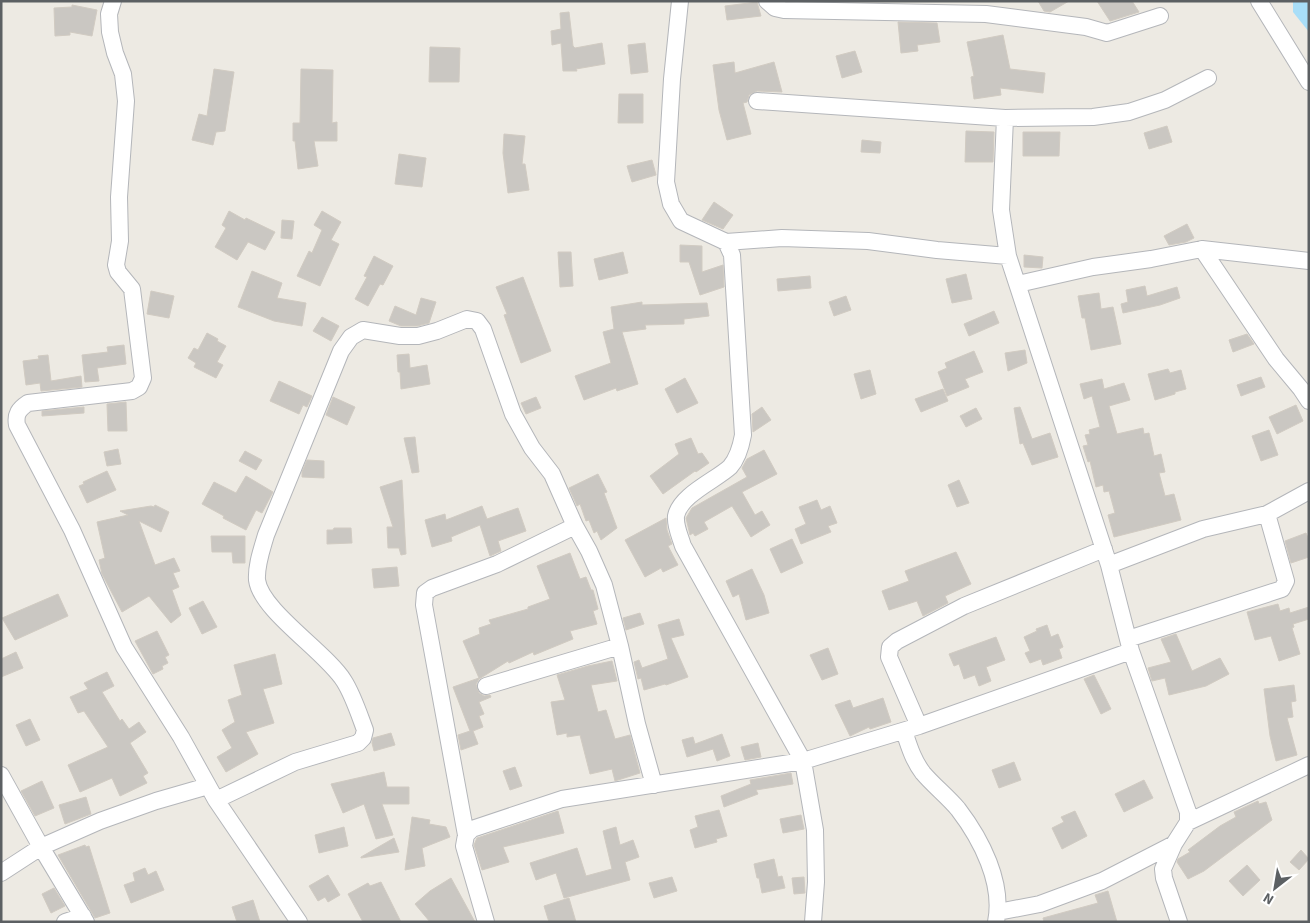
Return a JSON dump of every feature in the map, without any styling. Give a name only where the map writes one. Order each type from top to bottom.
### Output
[{"type":"street","points":[[113,1],[109,14],[110,32],[115,54],[123,74],[126,101],[118,197],[120,241],[116,265],[118,272],[132,289],[143,378],[138,387],[132,391],[28,403],[20,410],[16,418],[17,425],[72,530],[124,647],[181,737],[212,793],[299,922]]},
{"type":"street","points":[[680,1],[672,79],[666,182],[670,204],[681,221],[726,242],[782,238],[868,241],[937,250],[1008,256]]},
{"type":"street","points":[[767,1],[775,8],[784,10],[986,14],[1086,27],[1107,33],[1160,16]]},
{"type":"street","points":[[1259,1],[1309,82]]},
{"type":"street","points":[[757,101],[1005,118],[1093,117],[1129,112],[1165,100],[1208,78]]},
{"type":"street","points":[[1005,118],[1000,210],[1008,256],[1104,549],[1130,645],[1188,812],[1188,822]]},
{"type":"street","points":[[726,242],[732,255],[744,435],[740,450],[731,465],[687,499],[678,511],[676,523],[683,546],[803,761],[815,830],[816,882],[813,922]]},
{"type":"street","points":[[1018,284],[1093,267],[1151,259],[1202,249],[1309,261]]},
{"type":"street","points":[[1202,249],[1276,359],[1309,401]]},
{"type":"street","points":[[1,873],[41,847],[118,814],[156,801],[212,793],[295,762],[358,743],[363,738],[365,730],[344,680],[280,617],[262,594],[257,581],[258,564],[266,535],[341,351],[351,337],[363,330],[400,336],[418,336],[437,331],[467,319],[477,321],[483,328],[513,414],[532,448],[552,474],[604,585],[637,724],[654,784]]},
{"type":"street","points":[[1109,565],[1203,529],[1267,514],[1309,491]]},
{"type":"street","points":[[466,835],[472,829],[562,799],[803,761],[912,729],[1282,589],[1286,581],[1267,514]]},
{"type":"street","points":[[486,922],[464,846],[466,835],[424,605],[425,593],[432,588],[498,564],[575,526]]},
{"type":"street","points":[[1104,549],[964,606],[897,641],[890,647],[889,657],[912,729],[911,754],[923,772],[958,809],[987,858],[994,882],[997,917],[1040,904],[1102,881],[1174,844]]},
{"type":"street","points":[[486,686],[620,646]]},
{"type":"street","points":[[1179,922],[1164,878],[1165,862],[1188,822],[1309,765]]},
{"type":"street","points":[[1,775],[41,847],[85,919],[64,922]]},
{"type":"water","points":[[1293,1],[1309,1],[1309,32],[1293,12]]},
{"type":"building","points":[[1038,1],[1069,1],[1050,12],[1044,11]]},
{"type":"building","points":[[1097,1],[1132,1],[1139,12],[1110,21]]},
{"type":"building","points":[[757,2],[761,16],[727,20],[725,6]]},
{"type":"building","points":[[72,5],[97,10],[92,36],[70,32],[70,35],[55,36],[54,8],[72,7]]},
{"type":"building","points":[[569,12],[573,46],[575,48],[602,43],[605,64],[576,69],[577,71],[563,71],[561,43],[552,45],[551,31],[561,29],[560,13]]},
{"type":"building","points":[[898,22],[937,23],[940,42],[917,45],[918,51],[901,53]]},
{"type":"building","points":[[1003,35],[1010,69],[1045,73],[1043,93],[1000,88],[1001,95],[974,99],[971,77],[974,76],[967,42]]},
{"type":"building","points":[[645,43],[648,72],[631,74],[628,45]]},
{"type":"building","points":[[430,47],[460,48],[459,82],[429,82]]},
{"type":"building","points":[[855,51],[862,72],[842,78],[836,56]]},
{"type":"building","points":[[734,62],[735,73],[774,62],[782,92],[757,91],[749,95],[747,102],[743,103],[751,134],[727,140],[719,110],[713,65]]},
{"type":"building","points":[[214,69],[234,72],[225,131],[216,132],[213,145],[192,140],[199,114],[207,116]]},
{"type":"building","points":[[301,69],[333,70],[332,123],[337,122],[337,141],[314,141],[318,166],[298,169],[295,141],[293,141],[293,123],[300,123]]},
{"type":"building","points":[[619,94],[643,94],[643,123],[618,123]]},
{"type":"building","points":[[1167,126],[1172,142],[1149,149],[1144,133]]},
{"type":"building","points":[[966,131],[994,132],[993,162],[965,162]]},
{"type":"building","points":[[1023,132],[1060,132],[1059,156],[1023,156]]},
{"type":"building","points":[[504,134],[525,136],[522,164],[525,164],[529,190],[508,193],[503,153]]},
{"type":"building","points":[[862,140],[881,142],[880,153],[861,152]]},
{"type":"building","points":[[399,154],[426,158],[422,187],[395,184]]},
{"type":"building","points":[[652,160],[656,175],[632,182],[627,166]]},
{"type":"building","points":[[714,202],[733,215],[723,229],[702,220]]},
{"type":"building","points":[[229,211],[245,220],[246,218],[275,232],[265,250],[248,242],[237,260],[215,247],[226,228],[222,225]]},
{"type":"building","points":[[322,211],[341,222],[331,240],[339,244],[320,286],[297,276],[309,251],[312,253],[322,230],[314,225]]},
{"type":"building","points":[[282,220],[294,221],[292,239],[281,238]]},
{"type":"building","points":[[1187,224],[1194,238],[1186,242],[1169,245],[1164,236]]},
{"type":"building","points":[[680,245],[702,246],[702,272],[723,265],[724,287],[700,295],[689,262],[680,262]]},
{"type":"building","points":[[558,252],[571,252],[573,286],[560,287]]},
{"type":"building","points":[[623,252],[628,273],[599,280],[594,259]]},
{"type":"building","points":[[1024,255],[1043,257],[1042,268],[1024,267]]},
{"type":"building","points":[[374,256],[393,266],[383,285],[380,284],[368,306],[355,299],[367,277],[364,276]]},
{"type":"building","points":[[252,271],[282,283],[277,298],[306,303],[302,326],[274,321],[238,307]]},
{"type":"building","points":[[966,274],[972,299],[952,303],[946,279]]},
{"type":"building","points":[[810,276],[811,288],[778,291],[777,279]]},
{"type":"building","points":[[523,277],[551,351],[521,363],[504,315],[507,314],[496,287]]},
{"type":"building","points":[[1145,286],[1147,296],[1177,287],[1180,298],[1160,305],[1123,313],[1121,304],[1128,302],[1126,290]]},
{"type":"building","points":[[151,291],[174,296],[169,318],[147,314]]},
{"type":"building","points":[[1099,293],[1101,309],[1113,307],[1121,344],[1091,350],[1085,318],[1082,318],[1078,296]]},
{"type":"building","points":[[846,296],[851,310],[834,316],[829,302]]},
{"type":"building","points":[[421,298],[436,302],[429,323],[417,326],[401,326],[389,321],[395,306],[416,315]]},
{"type":"building","points":[[642,302],[642,305],[707,303],[709,316],[684,319],[684,324],[645,325],[646,329],[622,332],[638,384],[617,391],[616,388],[584,400],[575,376],[611,363],[603,332],[614,329],[611,307]]},
{"type":"building","points":[[994,311],[999,323],[969,336],[964,324]]},
{"type":"building","points":[[322,317],[339,326],[331,341],[313,331]]},
{"type":"building","points":[[207,333],[226,346],[217,362],[223,365],[216,378],[194,367],[196,363],[188,358],[194,348],[198,350]]},
{"type":"building","points":[[1247,334],[1254,344],[1233,352],[1229,340]]},
{"type":"building","points":[[124,345],[126,364],[97,368],[99,381],[85,382],[82,355],[108,352],[107,347]]},
{"type":"building","points":[[1025,350],[1027,363],[1008,371],[1005,353]]},
{"type":"building","points":[[974,351],[983,372],[965,379],[969,387],[947,396],[938,372],[947,368],[945,363]]},
{"type":"building","points":[[409,354],[410,368],[427,365],[430,384],[401,389],[397,355]]},
{"type":"building","points":[[48,355],[51,381],[81,376],[82,387],[41,391],[40,383],[26,385],[23,361],[39,359],[38,356]]},
{"type":"building","points":[[1168,369],[1170,373],[1181,370],[1186,389],[1155,400],[1148,374]]},
{"type":"building","points":[[870,370],[876,394],[861,399],[854,374]]},
{"type":"building","points":[[1261,377],[1265,387],[1241,396],[1237,385]]},
{"type":"building","points":[[685,378],[698,403],[677,413],[665,389]]},
{"type":"building","points":[[1102,379],[1104,389],[1124,383],[1130,400],[1109,406],[1117,434],[1143,428],[1144,434],[1149,433],[1154,456],[1161,454],[1165,472],[1159,473],[1165,496],[1174,494],[1181,520],[1114,537],[1108,515],[1115,513],[1109,491],[1104,492],[1103,485],[1096,487],[1090,461],[1088,462],[1083,446],[1088,445],[1085,435],[1090,434],[1089,430],[1100,427],[1092,396],[1084,399],[1080,384]]},
{"type":"building","points":[[279,381],[312,396],[307,407],[303,405],[299,414],[270,401]]},
{"type":"building","points":[[943,389],[948,401],[921,412],[915,399]]},
{"type":"building","points":[[333,397],[355,407],[347,425],[326,415]]},
{"type":"building","points":[[536,397],[541,408],[526,414],[521,403]]},
{"type":"building","points":[[126,402],[127,431],[108,431],[107,404]]},
{"type":"building","points":[[1296,405],[1303,421],[1277,434],[1269,417]]},
{"type":"building","points":[[84,407],[84,413],[42,416],[42,411]]},
{"type":"building","points":[[762,407],[771,420],[753,432],[752,414]]},
{"type":"building","points":[[1020,407],[1032,439],[1050,433],[1058,457],[1032,465],[1023,443],[1020,444],[1014,408]]},
{"type":"building","points":[[976,408],[982,419],[966,427],[960,416]]},
{"type":"building","points":[[1269,430],[1278,455],[1261,461],[1252,436]]},
{"type":"building","points":[[415,437],[419,472],[412,473],[404,438]]},
{"type":"building","points":[[691,438],[698,454],[702,453],[709,463],[663,494],[650,476],[679,454],[675,444]]},
{"type":"building","points":[[118,449],[121,464],[107,466],[104,452]]},
{"type":"building","points":[[764,450],[777,474],[742,492],[755,515],[762,511],[770,525],[751,537],[732,506],[704,522],[708,529],[695,536],[693,533],[690,535],[686,518],[692,508],[747,477],[742,468],[747,459]]},
{"type":"building","points":[[245,451],[262,460],[256,470],[239,461]]},
{"type":"building","points":[[307,460],[324,461],[324,478],[302,477]]},
{"type":"building","points":[[107,471],[116,490],[87,503],[79,486],[84,484],[83,482]]},
{"type":"building","points":[[598,474],[607,492],[604,493],[617,528],[601,540],[597,531],[594,533],[589,520],[586,521],[580,504],[577,506],[569,488]]},
{"type":"building","points":[[246,476],[273,492],[262,513],[256,510],[246,530],[202,504],[214,482],[236,493]]},
{"type":"building","points":[[402,480],[406,554],[401,555],[399,548],[388,548],[387,527],[393,527],[380,487]]},
{"type":"building","points":[[959,480],[969,503],[957,507],[948,485]]},
{"type":"building","points":[[817,500],[821,510],[830,506],[837,523],[828,526],[831,532],[801,544],[795,529],[806,524],[799,507]]},
{"type":"building","points":[[155,505],[169,512],[161,532],[139,521],[155,565],[174,558],[180,571],[173,573],[179,587],[172,590],[181,615],[171,623],[149,596],[122,612],[102,574],[99,560],[105,558],[97,522],[128,515],[120,511],[154,507]]},
{"type":"building","points":[[482,506],[487,519],[518,508],[526,531],[498,541],[501,551],[490,556],[480,525],[451,537],[452,541],[432,547],[425,520],[445,514],[446,520]]},
{"type":"building","points":[[666,518],[667,530],[672,544],[668,546],[678,565],[663,572],[661,568],[645,577],[625,540]]},
{"type":"building","points":[[334,528],[351,528],[352,543],[327,544],[327,530],[333,530]]},
{"type":"building","points":[[1306,533],[1309,540],[1309,557],[1291,563],[1285,541]]},
{"type":"building","points":[[211,536],[245,536],[245,563],[233,563],[232,552],[212,552]]},
{"type":"building","points":[[792,539],[803,563],[781,573],[770,549]]},
{"type":"building","points":[[956,552],[971,584],[945,596],[948,603],[923,616],[917,601],[889,610],[882,591],[909,581],[905,571]]},
{"type":"building","points":[[570,553],[580,579],[586,577],[591,590],[593,590],[598,609],[593,611],[597,624],[570,631],[573,639],[534,655],[533,652],[509,663],[508,661],[479,679],[476,684],[479,693],[484,696],[490,695],[491,697],[479,702],[484,714],[479,716],[483,727],[473,731],[478,744],[461,750],[458,735],[470,731],[453,687],[479,678],[463,641],[480,634],[479,628],[491,624],[489,620],[528,609],[528,607],[550,599],[537,566]]},
{"type":"building","points":[[397,567],[399,586],[374,588],[372,569]]},
{"type":"building","points":[[752,569],[764,595],[769,613],[746,620],[739,594],[733,597],[726,581]]},
{"type":"building","points":[[58,594],[68,616],[15,640],[2,618]]},
{"type":"building","points":[[203,601],[217,627],[202,634],[189,608]]},
{"type":"building","points":[[1278,604],[1280,611],[1289,608],[1290,613],[1309,607],[1309,619],[1293,624],[1294,627],[1292,628],[1300,654],[1279,661],[1271,636],[1255,640],[1247,612]]},
{"type":"building","points":[[640,613],[644,624],[626,630],[623,618]]},
{"type":"building","points":[[679,619],[684,635],[671,638],[688,677],[644,690],[641,678],[638,679],[634,662],[639,660],[642,668],[668,659],[658,625]]},
{"type":"building","points":[[1047,625],[1051,637],[1058,634],[1063,647],[1059,649],[1062,658],[1043,665],[1041,659],[1030,663],[1025,653],[1030,651],[1024,637],[1037,631],[1036,629]]},
{"type":"building","points":[[157,631],[169,655],[165,657],[168,663],[162,666],[163,669],[153,674],[135,641]]},
{"type":"building","points":[[1176,634],[1192,671],[1220,658],[1229,674],[1206,686],[1169,695],[1165,678],[1152,681],[1148,668],[1171,662],[1161,639]]},
{"type":"building","points":[[996,637],[1005,660],[986,667],[991,681],[979,686],[975,675],[964,679],[959,664],[954,666],[949,654]]},
{"type":"building","points":[[828,648],[838,674],[822,680],[810,655]]},
{"type":"building","points":[[16,652],[23,668],[1,677],[1,659]]},
{"type":"building","points":[[275,654],[282,684],[263,689],[274,723],[246,732],[258,754],[226,772],[217,757],[232,748],[222,730],[235,722],[228,700],[242,695],[234,665]]},
{"type":"building","points":[[612,661],[617,681],[591,685],[598,712],[606,710],[615,739],[630,735],[640,773],[615,781],[612,769],[590,774],[580,735],[567,737],[567,733],[557,735],[551,702],[565,700],[557,675]]},
{"type":"building","points":[[107,672],[114,686],[102,692],[120,721],[122,719],[129,729],[139,722],[146,732],[130,743],[148,773],[143,776],[147,783],[120,796],[112,778],[80,792],[68,765],[108,747],[84,711],[78,713],[70,697],[88,689],[84,683]]},
{"type":"building","points":[[1094,675],[1111,709],[1101,714],[1084,679]]},
{"type":"building","points":[[1294,685],[1296,701],[1291,702],[1293,717],[1287,718],[1297,755],[1276,761],[1270,736],[1264,689]]},
{"type":"building","points":[[883,698],[891,722],[870,729],[869,727],[850,736],[835,705],[850,700],[853,708]]},
{"type":"building","points":[[30,719],[40,740],[26,746],[16,725]]},
{"type":"building","points":[[391,733],[395,745],[374,751],[373,738]]},
{"type":"building","points":[[722,734],[730,756],[717,761],[713,749],[687,757],[682,740],[693,737],[695,744]]},
{"type":"building","points":[[758,743],[761,757],[745,760],[741,747]]},
{"type":"building","points":[[1014,762],[1021,780],[999,788],[992,770]]},
{"type":"building","points":[[515,767],[522,786],[510,790],[503,771]]},
{"type":"building","points":[[384,772],[387,787],[409,787],[409,804],[382,804],[393,835],[376,839],[364,804],[343,813],[331,784]]},
{"type":"building","points":[[791,773],[793,784],[756,790],[758,794],[724,807],[721,796],[751,784],[750,780]]},
{"type":"building","points":[[1144,780],[1153,798],[1124,812],[1115,794]]},
{"type":"building","points":[[42,781],[54,808],[35,816],[21,791]]},
{"type":"building","points":[[86,797],[91,814],[65,824],[59,805]]},
{"type":"building","points":[[1258,801],[1259,804],[1266,802],[1272,820],[1204,871],[1188,879],[1177,862],[1178,859],[1190,852],[1188,850],[1220,826],[1236,817],[1234,812]]},
{"type":"building","points":[[719,810],[727,836],[716,839],[717,842],[695,848],[690,830],[698,827],[695,816]]},
{"type":"building","points":[[558,811],[564,833],[503,847],[509,862],[482,870],[474,845],[477,838]]},
{"type":"building","points":[[1075,811],[1087,836],[1062,849],[1052,828],[1064,822],[1061,817]]},
{"type":"building","points":[[801,815],[804,829],[783,833],[780,819]]},
{"type":"building","points":[[412,817],[430,820],[429,824],[446,827],[450,837],[422,848],[425,866],[405,870]]},
{"type":"building","points":[[344,827],[348,846],[319,853],[315,835]]},
{"type":"building","points":[[616,827],[620,845],[633,840],[639,857],[625,862],[630,880],[564,898],[556,873],[536,880],[530,863],[577,848],[586,876],[612,869],[603,831]]},
{"type":"building","points":[[394,838],[399,852],[361,858],[361,857]]},
{"type":"building","points":[[85,845],[86,847],[89,846],[110,913],[95,918],[58,855]]},
{"type":"building","points":[[1301,850],[1309,859],[1299,870],[1290,862]]},
{"type":"building","points":[[774,859],[778,877],[782,876],[785,888],[762,893],[754,864]]},
{"type":"building","points":[[1247,865],[1260,880],[1243,896],[1229,881]]},
{"type":"building","points":[[145,868],[148,875],[156,871],[164,890],[131,903],[124,885],[135,881],[133,873]]},
{"type":"building","points":[[328,875],[340,895],[328,902],[325,897],[318,901],[309,886]]},
{"type":"building","points":[[672,877],[677,891],[654,898],[649,883]]},
{"type":"building","points":[[804,877],[805,893],[794,894],[792,878]]},
{"type":"building","points":[[451,878],[475,922],[430,922],[415,904],[430,891]]},
{"type":"building","points":[[381,882],[401,922],[363,922],[348,894],[368,883],[370,886]]},
{"type":"building","points":[[54,888],[65,906],[51,913],[42,894]]},
{"type":"building","points":[[1108,891],[1117,922],[1044,922],[1043,918],[1098,903],[1095,895]]},
{"type":"building","points":[[569,898],[576,922],[549,922],[544,906]]},
{"type":"building","points":[[253,900],[260,922],[237,922],[232,907]]}]
